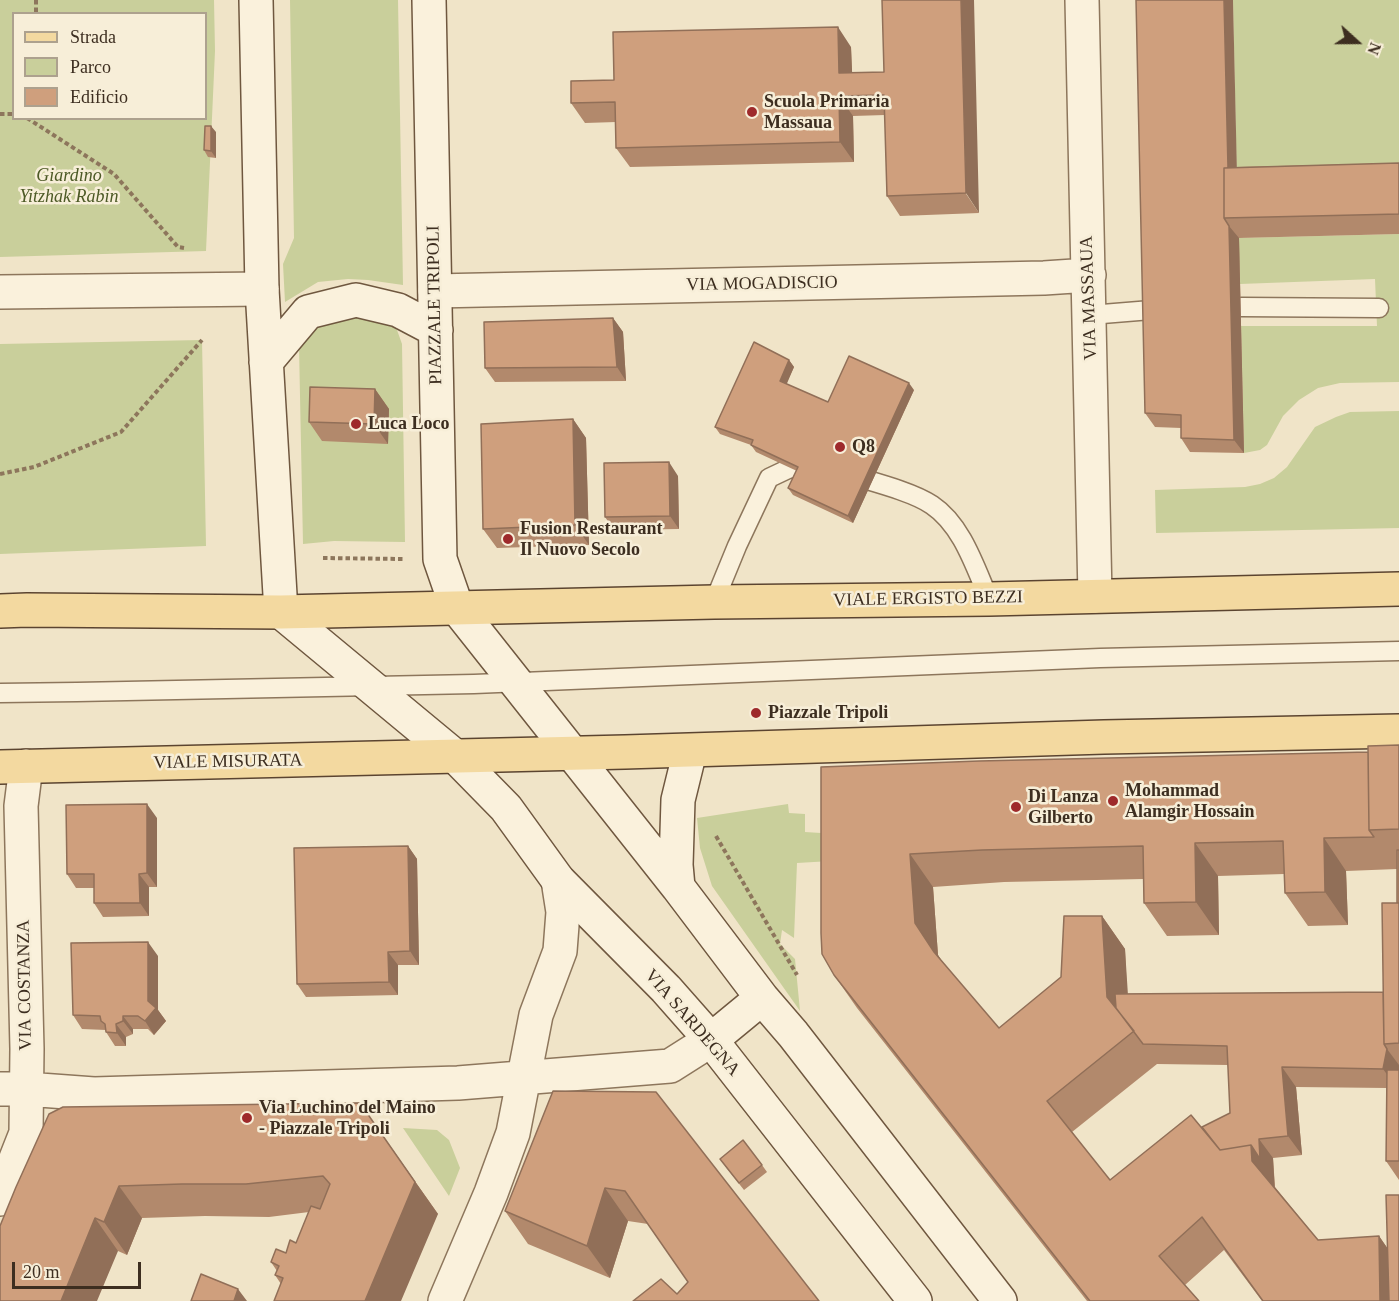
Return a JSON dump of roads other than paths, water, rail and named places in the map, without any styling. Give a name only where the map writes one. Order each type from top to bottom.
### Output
[{"type":"main road","points":[[256,0],[262,289],[280,612],[456,757],[1104,737],[1399,731]]},
{"type":"main road","name":"PIAZZALE TRIPOLI","points":[[429,0],[440,559],[457,608],[572,754]]},
{"type":"main road","name":"VIA MASSAUA","points":[[1082,0],[1095,596]]},
{"type":"main road","name":"VIA MOGADISCIO","points":[[435,291],[1089,276]]},
{"type":"main road","points":[[0,292],[262,289]]},
{"type":"main road","points":[[266,362],[308,312],[356,300],[398,310],[436,330]]},
{"type":"main road","name":"VIALE ERGISTO BEZZI","points":[[457,608],[1399,589]]},
{"type":"main road","points":[[0,611],[280,612],[457,608]]},
{"type":"main road","points":[[678,887],[676,865],[678,800],[690,750]]},
{"type":"main road","points":[[572,754],[1000,1301]]},
{"type":"main road","name":"VIALE MISURATA","points":[[13,767],[456,757]]},
{"type":"main road","name":"VIA SARDEGNA","points":[[456,757],[506,808],[558,880],[666,989],[711,1040],[915,1301]]},
{"type":"main road","name":"VIA COSTANZA","points":[[0,1199],[26,1133],[13,1089],[27,1049],[21,806],[13,767]]},
{"type":"main road","points":[[445,1301],[491,1193],[513,1133],[536,1015],[560,951],[563,912],[558,880]]},
{"type":"main road","points":[[13,1089],[94,1094],[423,1085],[670,1066],[711,1040],[762,998]]},
{"type":"lane","points":[[1241,307],[1379,308]]},
{"type":"lane","points":[[1090,315],[1151,310]]},
{"type":"lane","points":[[714,602],[769,478],[788,469],[812,463],[906,493],[932,504],[948,519],[961,537],[989,599]]},
{"type":"lane","points":[[0,693],[515,682],[1100,658],[1399,651]]},
{"type":"place","name":"Scuola Primaria Massaua","points":[[752,112]]},
{"type":"place","name":"Luca Loco","points":[[356,424]]},
{"type":"place","name":"Q8","points":[[840,447]]},
{"type":"place","name":"Fusion Restaurant Il Nuovo Secolo","points":[[508,539]]},
{"type":"place","name":"Piazzale Tripoli","points":[[756,713]]},
{"type":"place","name":"Mohammad Alamgir Hossain","points":[[1113,801]]},
{"type":"place","name":"Di Lanza Gilberto","points":[[1016,807]]},
{"type":"place","name":"Via Luchino del Maino - Piazzale Tripoli","points":[[247,1118]]},
{"type":"park label","name":"Giardino Yitzhak Rabin","points":[[69,186]]}]
